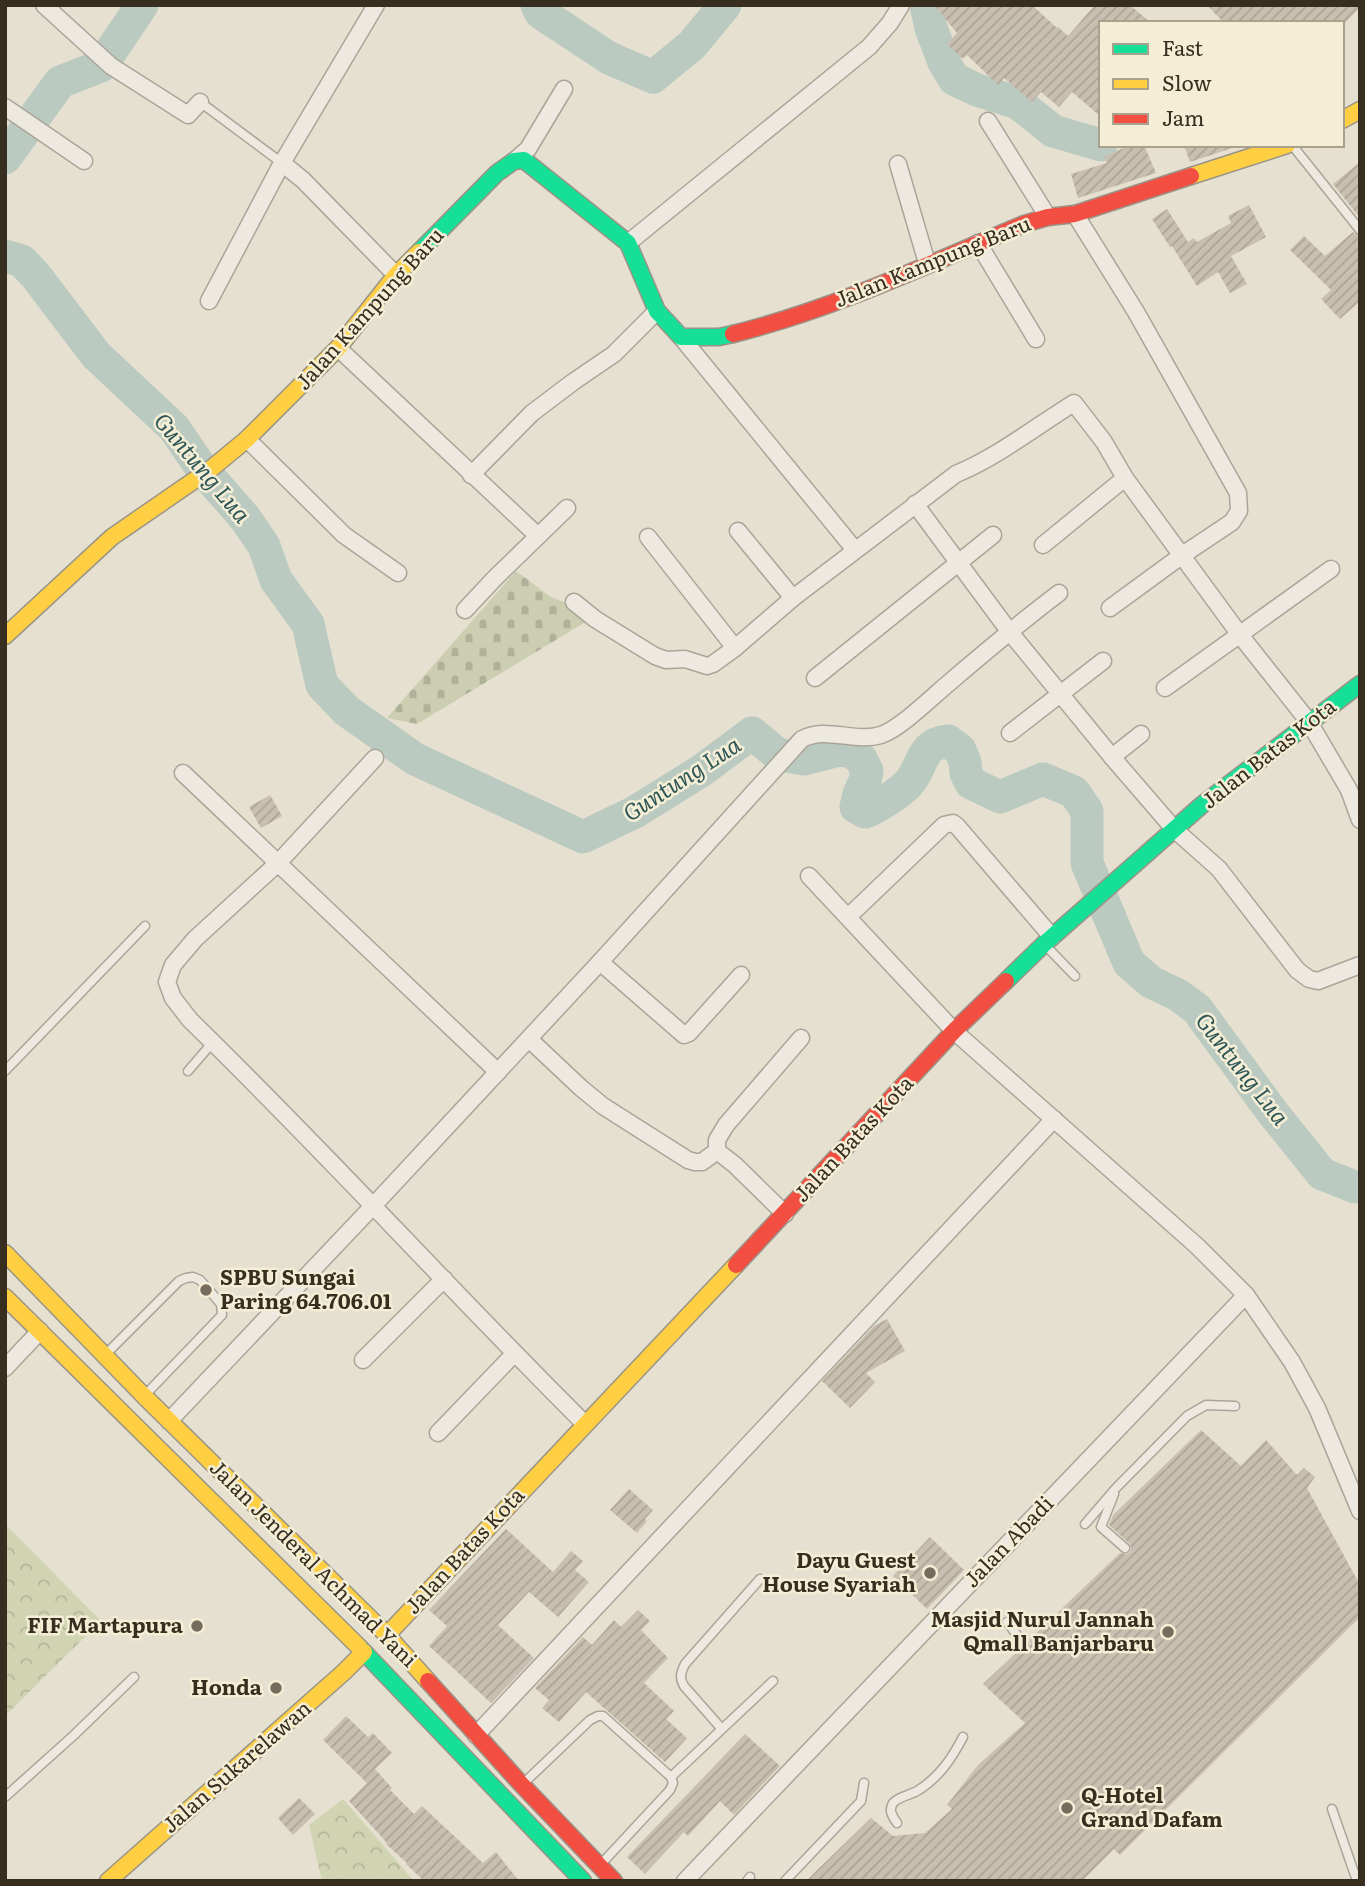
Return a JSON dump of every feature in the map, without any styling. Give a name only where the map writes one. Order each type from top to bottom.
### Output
[{"type":"main road","points":[[1344,119],[1360,110]]},
{"type":"main road","name":"Jalan Kampung Baru","points":[[681,337],[719,337],[760,327],[864,291],[1024,224],[1048,217],[1075,214],[1281,147]]},
{"type":"main road","points":[[514,161],[524,160],[628,243],[657,311],[681,337]]},
{"type":"main road","name":"Jalan Kampung Baru","points":[[5,636],[112,537],[212,468],[247,439],[338,348],[396,275],[497,173],[514,161]]},
{"type":"main road","name":"Jalan Batas Kota","points":[[387,1635],[954,1031],[1048,940],[1174,829],[1360,684]]},
{"type":"main road","name":"Jalan Jenderal Achmad Yani","points":[[5,1252],[144,1396],[387,1635],[522,1785],[614,1881]]},
{"type":"main road","name":"Jalan Jenderal Achmad Yani","points":[[5,1297],[364,1652],[583,1881]]},
{"type":"main road","points":[[205,1496],[225,1474]]},
{"type":"main road","name":"Jalan Sukarelawan","points":[[108,1881],[364,1652]]},
{"type":"street","points":[[44,5],[106,61],[188,115],[200,102]]},
{"type":"street","points":[[209,301],[282,163],[376,5]]},
{"type":"street","points":[[628,243],[869,47],[890,23],[901,5]]},
{"type":"street","points":[[514,161],[528,149],[564,89]]},
{"type":"street","points":[[5,107],[83,162]]},
{"type":"street","points":[[988,121],[1048,217]]},
{"type":"street","points":[[282,163],[303,180],[396,275]]},
{"type":"street","points":[[898,164],[927,263]]},
{"type":"street","points":[[1075,214],[1136,312],[1238,492],[1239,511],[1233,522],[1110,608]]},
{"type":"street","points":[[978,243],[1036,339]]},
{"type":"street","points":[[471,475],[532,414],[614,354],[657,311]]},
{"type":"street","points":[[681,337],[855,550]]},
{"type":"street","points":[[338,348],[538,536]]},
{"type":"street","points":[[574,603],[655,656],[666,660],[685,659],[707,666],[713,664],[793,598],[956,474],[995,455],[1074,402],[1181,556],[1309,722],[1349,790],[1360,820]]},
{"type":"street","points":[[247,439],[344,535],[398,573]]},
{"type":"street","points":[[1043,545],[1125,478]]},
{"type":"street","points":[[915,505],[1009,631],[1060,694],[1174,829],[1219,869],[1297,970],[1318,981],[1360,965]]},
{"type":"street","points":[[466,610],[567,508]]},
{"type":"street","points":[[738,531],[793,598]]},
{"type":"street","points":[[815,678],[993,535]]},
{"type":"street","points":[[648,537],[735,648]]},
{"type":"street","points":[[1165,688],[1331,569]]},
{"type":"street","points":[[169,1421],[498,1072],[802,739],[810,734],[856,737],[881,735],[905,721],[1009,631],[1059,593]]},
{"type":"street","points":[[1010,733],[1103,661]]},
{"type":"street","points":[[1112,757],[1141,734]]},
{"type":"street","points":[[375,758],[278,863],[195,939],[173,965],[167,982],[173,998],[190,1020],[585,1424]]},
{"type":"street","points":[[183,773],[498,1072]]},
{"type":"street","points":[[848,917],[944,825],[953,823],[1048,940]]},
{"type":"street","points":[[809,876],[954,1031],[1197,1246],[1246,1295],[1292,1362],[1311,1397],[1360,1511]]},
{"type":"street","points":[[600,962],[684,1035],[689,1033],[741,975]]},
{"type":"street","points":[[529,1038],[603,1106],[688,1160],[702,1162],[717,1151]]},
{"type":"street","points":[[717,1151],[717,1140],[726,1125],[801,1038]]},
{"type":"street","points":[[476,1735],[1054,1119]]},
{"type":"street","points":[[717,1151],[785,1213]]},
{"type":"street","points":[[363,1360],[443,1279]]},
{"type":"street","name":"Jalan Abadi","points":[[685,1881],[1246,1295]]},
{"type":"street","points":[[5,1368],[40,1331]]},
{"type":"street","points":[[438,1433],[514,1354]]},
{"type":"lane","points":[[200,102],[282,163]]},
{"type":"lane","points":[[1294,147],[1360,230]]},
{"type":"lane","points":[[5,1071],[145,926]]},
{"type":"lane","points":[[1048,940],[1075,976]]},
{"type":"lane","points":[[188,1071],[213,1042]]},
{"type":"lane","points":[[105,1356],[180,1281],[186,1278],[200,1280],[221,1304],[222,1315],[144,1396]]},
{"type":"lane","points":[[1085,1524],[1116,1488],[1187,1416],[1206,1405],[1235,1406]]},
{"type":"lane","points":[[1116,1488],[1101,1527],[1125,1548]]},
{"type":"lane","points":[[721,1728],[684,1686],[681,1672],[685,1664],[760,1579]]},
{"type":"lane","points":[[1007,1622],[1024,1644]]},
{"type":"lane","points":[[5,1797],[134,1676]]},
{"type":"lane","points":[[671,1777],[773,1681]]},
{"type":"lane","points":[[522,1785],[590,1720],[598,1716],[603,1716],[671,1777],[673,1783],[670,1790],[600,1866]]},
{"type":"lane","points":[[897,1823],[891,1815],[894,1801],[919,1790],[941,1771],[952,1758],[963,1737]]},
{"type":"lane","points":[[785,1881],[861,1801],[864,1783]]},
{"type":"lane","points":[[1332,1809],[1357,1881]]},
{"type":"green space","points":[[516,571],[551,597],[597,615],[417,724],[387,718]]},
{"type":"green space","points":[[5,1524],[101,1621],[5,1716]]},
{"type":"green space","points":[[343,1799],[414,1881],[322,1881],[309,1825]]},
{"type":"building","points":[[934,5],[1032,5],[1068,36],[1095,5],[1130,5],[1149,21],[1099,21],[1099,115],[1072,92],[1059,107],[1041,92],[1032,102],[1004,78],[998,85],[967,55],[963,59],[947,44],[957,33]]},
{"type":"building","points":[[1207,5],[1360,5],[1345,23],[1222,21]]},
{"type":"building","points":[[1126,147],[1145,147],[1156,173],[1078,198],[1071,174],[1107,163],[1104,157]]},
{"type":"building","points":[[1185,147],[1235,147],[1190,162]]},
{"type":"building","points":[[1360,162],[1360,218],[1333,184]]},
{"type":"building","points":[[1249,205],[1266,237],[1231,256],[1247,284],[1230,293],[1218,272],[1197,286],[1152,219],[1167,209],[1188,242],[1194,238],[1197,242],[1231,223],[1228,216]]},
{"type":"building","points":[[1353,232],[1360,236],[1360,301],[1340,319],[1321,299],[1331,290],[1290,250],[1304,236],[1325,256]]},
{"type":"building","points":[[270,795],[282,816],[261,828],[249,807]]},
{"type":"building","points":[[887,1319],[905,1351],[866,1373],[875,1382],[850,1408],[822,1381],[874,1326]]},
{"type":"building","points":[[1201,1430],[1241,1466],[1266,1440],[1297,1475],[1304,1468],[1315,1477],[1307,1488],[1360,1585],[1360,1617],[1120,1855],[1114,1849],[1082,1881],[806,1881],[871,1818],[893,1836],[925,1833],[952,1809],[947,1805],[978,1765],[1025,1723],[983,1684],[1020,1649],[1028,1649],[1031,1644],[1029,1640],[1120,1553],[1130,1552],[1130,1544],[1109,1525],[1113,1515]]},
{"type":"building","points":[[629,1489],[653,1510],[637,1533],[610,1510]]},
{"type":"building","points":[[506,1529],[553,1572],[571,1551],[583,1561],[575,1570],[589,1582],[558,1617],[529,1592],[498,1625],[534,1658],[491,1703],[429,1646],[447,1626],[429,1610]]},
{"type":"building","points":[[930,1537],[964,1570],[927,1609],[893,1576]]},
{"type":"building","points":[[638,1610],[650,1621],[641,1630],[668,1658],[644,1683],[674,1711],[666,1719],[687,1738],[665,1762],[586,1692],[559,1722],[542,1708],[549,1700],[535,1688],[583,1637],[592,1645],[614,1620],[621,1627]]},
{"type":"building","points":[[346,1716],[368,1737],[373,1733],[392,1753],[375,1769],[392,1788],[390,1790],[414,1814],[422,1806],[483,1863],[496,1852],[519,1881],[424,1881],[406,1864],[349,1801],[367,1783],[323,1740]]},
{"type":"building","points":[[745,1734],[780,1766],[734,1815],[720,1801],[688,1836],[684,1832],[645,1874],[627,1857]]},
{"type":"building","points":[[299,1798],[315,1814],[293,1835],[278,1818]]},
{"type":"waterway","name":"Guntung Lua","points":[[5,158],[60,82],[101,66],[142,5]]},
{"type":"waterway","points":[[537,5],[541,13],[609,58],[653,77],[692,45],[725,5]]},
{"type":"waterway","points":[[926,5],[931,28],[944,62],[954,79],[977,90],[1018,103],[1053,131],[1099,144]]},
{"type":"waterway","name":"Guntung Lua","points":[[5,256],[22,261],[36,276],[96,355],[174,428],[202,469],[245,518],[264,546],[276,580],[308,624],[322,685],[347,711],[415,759],[583,837],[635,812],[701,771],[752,733],[777,754],[804,759],[839,750],[852,752],[861,759],[867,771],[856,807],[865,812],[904,788],[927,751],[948,741],[960,750],[971,783],[1000,797],[1043,779],[1074,792],[1087,811],[1087,863],[1129,963],[1151,982],[1178,995],[1197,1009],[1273,1113],[1322,1174],[1355,1187]]},
{"type":"traffic: fast","points":[[419,252],[497,173],[514,161],[524,160],[628,243],[657,311],[681,337],[719,337],[733,334]]},
{"type":"traffic: fast","points":[[1006,981],[1044,944],[1203,804],[1360,684]]},
{"type":"traffic: fast","points":[[360,1648],[583,1881]]},
{"type":"traffic: slow","points":[[1344,119],[1360,110]]},
{"type":"traffic: slow","points":[[1191,176],[1281,147]]},
{"type":"traffic: slow","points":[[5,636],[112,537],[212,468],[247,439],[338,348],[396,275],[419,252]]},
{"type":"traffic: slow","points":[[5,1253],[144,1396],[387,1635],[428,1681]]},
{"type":"traffic: slow","points":[[387,1635],[736,1265]]},
{"type":"traffic: slow","points":[[5,1297],[360,1648]]},
{"type":"traffic: slow","points":[[108,1881],[364,1652]]},
{"type":"traffic: jam","points":[[733,334],[844,299],[1024,224],[1048,217],[1075,214],[1191,176]]},
{"type":"traffic: jam","points":[[736,1265],[954,1031],[1006,981]]},
{"type":"traffic: jam","points":[[428,1681],[614,1881]]},
{"type":"place","name":"SPBU Sungai Paring 64.706.01","points":[[206,1290]]},
{"type":"place","name":"Dayu Guest House Syariah","points":[[930,1573]]},
{"type":"place","name":"FIF Martapura","points":[[197,1626]]},
{"type":"place","name":"Masjid Nurul Jannah Qmall Banjarbaru","points":[[1168,1632]]},
{"type":"place","name":"Honda","points":[[276,1688]]},
{"type":"place","name":"Q-Hotel Grand Dafam","points":[[1067,1808]]}]
